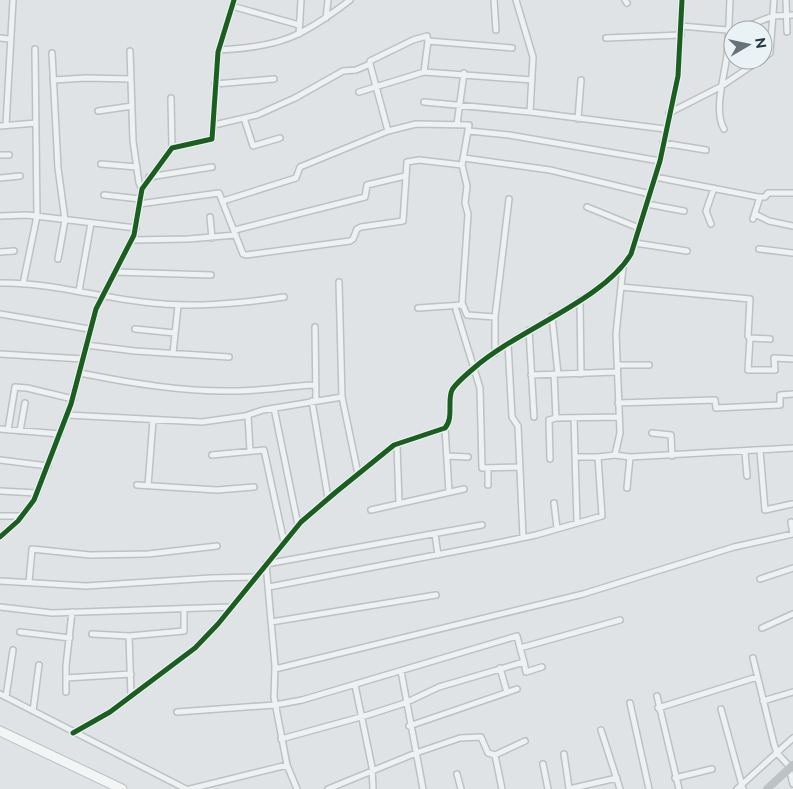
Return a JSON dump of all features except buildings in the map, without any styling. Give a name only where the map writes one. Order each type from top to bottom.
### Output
[{"type":"main road","points":[[0,731],[122,789]]},
{"type":"street","points":[[13,0],[3,126],[36,123]]},
{"type":"street","points":[[299,34],[301,0]]},
{"type":"street","points":[[326,18],[328,0]]},
{"type":"street","points":[[219,50],[273,44],[299,34],[326,18],[350,0]]},
{"type":"street","points":[[494,0],[496,30]]},
{"type":"street","points":[[516,0],[532,57],[530,112]]},
{"type":"street","points":[[615,455],[620,433],[616,334],[623,267],[634,243],[660,161],[678,76],[682,0]]},
{"type":"street","points":[[728,20],[730,0]]},
{"type":"street","points":[[773,20],[774,0]]},
{"type":"street","points":[[786,0],[790,15],[787,32]]},
{"type":"street","points":[[0,537],[29,508],[37,493],[73,399],[89,328],[103,294],[132,240],[136,228],[142,189],[172,148],[212,139],[214,84],[219,50],[233,3],[299,25]]},
{"type":"street","points":[[763,20],[773,16],[790,15]]},
{"type":"street","points":[[681,26],[723,30]]},
{"type":"street","points":[[606,38],[681,35]]},
{"type":"street","points":[[214,125],[244,118],[295,98],[343,71],[356,70],[413,40],[427,36],[424,72]]},
{"type":"street","points":[[0,38],[9,39]]},
{"type":"street","points":[[428,41],[512,48]]},
{"type":"street","points":[[23,284],[37,216],[35,49]]},
{"type":"street","points":[[130,51],[133,140],[138,183],[142,189]]},
{"type":"street","points":[[52,53],[58,168],[65,220],[58,259]]},
{"type":"street","points":[[370,64],[388,131]]},
{"type":"street","points":[[724,70],[721,87],[720,122],[724,129]]},
{"type":"street","points":[[670,113],[721,87],[746,70]]},
{"type":"street","points":[[359,92],[424,72],[532,80]]},
{"type":"street","points":[[457,124],[464,74]]},
{"type":"street","points":[[53,80],[86,78],[131,79]]},
{"type":"street","points":[[214,84],[274,79]]},
{"type":"street","points":[[578,119],[581,80]]},
{"type":"street","points":[[171,98],[172,148]]},
{"type":"street","points":[[424,102],[530,112],[666,130]]},
{"type":"street","points":[[98,111],[132,106]]},
{"type":"street","points":[[244,118],[253,146],[280,138]]},
{"type":"street","points":[[223,201],[296,178],[300,167],[388,131],[416,124],[469,125],[462,165],[466,186],[465,203],[468,214],[463,305],[467,315],[495,317]]},
{"type":"street","points":[[469,131],[509,135],[660,161]]},
{"type":"street","points":[[663,143],[706,150]]},
{"type":"street","points":[[0,155],[9,155]]},
{"type":"street","points":[[464,158],[572,175],[650,194]]},
{"type":"street","points":[[104,194],[139,202],[219,193],[243,254],[246,255],[350,241],[353,239],[357,228],[361,226],[403,221],[406,164],[409,161],[419,160],[462,165]]},
{"type":"street","points":[[101,164],[137,167]]},
{"type":"street","points":[[149,177],[212,167]]},
{"type":"street","points":[[0,178],[20,176]]},
{"type":"street","points":[[132,240],[212,238],[365,197],[367,185],[405,176]]},
{"type":"street","points":[[655,177],[760,197],[768,193],[793,193]]},
{"type":"street","points":[[711,224],[706,212],[714,188]]},
{"type":"street","points":[[760,197],[754,216],[793,226]]},
{"type":"street","points":[[495,353],[495,317],[509,199]]},
{"type":"street","points":[[647,204],[684,212]]},
{"type":"street","points":[[586,207],[639,228]]},
{"type":"street","points":[[0,216],[37,216],[136,228]]},
{"type":"street","points":[[210,217],[212,238]]},
{"type":"street","points":[[80,291],[91,223]]},
{"type":"street","points":[[634,243],[687,251]]},
{"type":"street","points":[[759,249],[793,253]]},
{"type":"street","points":[[0,252],[14,251]]},
{"type":"street","points":[[449,492],[446,428],[448,425],[452,390],[475,367],[528,330],[595,290],[623,267]]},
{"type":"street","points":[[115,272],[211,275]]},
{"type":"street","points":[[340,282],[342,397],[358,474]]},
{"type":"street","points":[[0,283],[80,291],[141,302],[178,306],[202,306],[284,297]]},
{"type":"street","points":[[621,287],[750,299],[748,370],[775,370],[774,358],[793,358]]},
{"type":"street","points":[[580,300],[581,374]]},
{"type":"street","points":[[418,308],[463,305]]},
{"type":"street","points":[[173,353],[178,306]]},
{"type":"street","points":[[456,310],[480,388],[482,468],[520,466]]},
{"type":"street","points":[[0,314],[89,328]]},
{"type":"street","points":[[552,316],[556,374],[556,418]]},
{"type":"street","points":[[315,327],[314,401],[328,498]]},
{"type":"street","points":[[135,329],[175,333]]},
{"type":"street","points":[[528,330],[534,417]]},
{"type":"street","points":[[750,338],[770,339]]},
{"type":"street","points":[[508,344],[512,417],[518,426],[524,538]]},
{"type":"street","points":[[86,345],[229,357]]},
{"type":"street","points":[[0,354],[82,359]]},
{"type":"street","points":[[617,365],[649,366]]},
{"type":"street","points":[[531,375],[617,372]]},
{"type":"street","points":[[80,373],[142,386],[181,390],[248,391],[314,385]]},
{"type":"street","points":[[8,430],[15,388],[27,388],[73,399]]},
{"type":"street","points":[[618,403],[715,400],[716,408],[762,406],[780,405],[780,394],[793,394]]},
{"type":"street","points":[[67,415],[202,422],[342,397]]},
{"type":"street","points":[[20,431],[25,403]]},
{"type":"street","points":[[274,408],[298,525]]},
{"type":"street","points":[[248,415],[250,451]]},
{"type":"street","points":[[550,459],[549,420],[556,418],[619,417]]},
{"type":"street","points":[[574,418],[577,523]]},
{"type":"street","points":[[148,486],[153,420]]},
{"type":"street","points":[[73,733],[110,712],[195,648],[298,525],[328,498],[396,444],[446,428]]},
{"type":"street","points":[[0,429],[60,434]]},
{"type":"street","points":[[652,433],[671,435],[672,456]]},
{"type":"street","points":[[396,444],[399,503]]},
{"type":"street","points":[[575,457],[615,455],[630,457],[672,456],[793,448]]},
{"type":"street","points":[[212,455],[264,450],[284,542]]},
{"type":"street","points":[[760,451],[764,510],[792,504]]},
{"type":"street","points":[[746,452],[747,476]]},
{"type":"street","points":[[448,456],[468,457]]},
{"type":"street","points":[[269,587],[524,538],[602,516],[598,457]]},
{"type":"street","points":[[627,488],[630,457]]},
{"type":"street","points":[[0,460],[48,466]]},
{"type":"street","points":[[488,468],[488,485]]},
{"type":"street","points":[[137,484],[218,490],[254,487]]},
{"type":"street","points":[[371,510],[464,489]]},
{"type":"street","points":[[0,491],[37,493]]},
{"type":"street","points":[[554,503],[557,528]]},
{"type":"street","points":[[0,516],[22,516]]},
{"type":"street","points":[[275,669],[583,594],[734,547],[793,534],[791,522]]},
{"type":"street","points":[[266,564],[482,526]]},
{"type":"street","points":[[435,534],[438,555]]},
{"type":"street","points":[[29,582],[32,549],[90,555],[148,554],[218,546]]},
{"type":"street","points":[[266,564],[275,669],[275,705],[287,765],[297,789]]},
{"type":"street","points":[[760,579],[793,568]]},
{"type":"street","points":[[0,581],[86,586],[255,577]]},
{"type":"street","points":[[271,622],[436,595]]},
{"type":"street","points":[[0,607],[45,613],[231,607]]},
{"type":"street","points":[[92,634],[129,636],[184,631],[184,609]]},
{"type":"street","points":[[66,692],[72,612]]},
{"type":"street","points":[[762,628],[793,614]]},
{"type":"street","points":[[520,648],[620,620]]},
{"type":"street","points":[[20,632],[70,638]]},
{"type":"street","points":[[129,636],[132,696]]},
{"type":"street","points":[[178,712],[275,705],[355,685],[517,636],[526,672],[542,668]]},
{"type":"street","points":[[13,650],[3,696],[73,733],[188,789],[287,765]]},
{"type":"street","points":[[753,658],[777,753],[791,767],[793,784]]},
{"type":"street","points":[[281,738],[405,703],[439,687],[524,662]]},
{"type":"street","points":[[32,711],[39,665]]},
{"type":"street","points":[[500,668],[506,689]]},
{"type":"street","points":[[401,670],[409,726],[422,789]]},
{"type":"street","points":[[66,678],[131,674]]},
{"type":"street","points":[[658,708],[757,678]]},
{"type":"street","points":[[355,685],[372,770],[373,789]]},
{"type":"street","points":[[409,726],[517,689]]},
{"type":"street","points":[[763,701],[793,692]]},
{"type":"street","points":[[657,696],[658,708],[679,789]]},
{"type":"street","points":[[630,703],[649,789]]},
{"type":"street","points":[[721,709],[741,788],[793,738]]},
{"type":"street","points":[[601,730],[620,789]]},
{"type":"street","points":[[328,789],[372,770],[460,738],[481,736],[488,753],[495,755],[526,740]]},
{"type":"street","points":[[564,754],[569,788],[617,778]]},
{"type":"street","points":[[495,755],[502,789]]},
{"type":"street","points":[[543,764],[548,789]]},
{"type":"street","points":[[767,789],[791,767]]},
{"type":"street","points":[[675,778],[712,769]]},
{"type":"street","points":[[457,774],[461,789]]},
{"type":"cycle path","points":[[0,537],[18,521],[34,500],[71,404],[96,309],[134,235],[142,189],[172,148],[212,139],[218,52],[234,0]]},
{"type":"cycle path","points":[[73,733],[110,712],[195,648],[218,624],[301,522],[336,492],[394,445],[445,428],[450,414],[452,390],[474,368],[492,354],[581,300],[618,271],[631,254],[660,161],[678,76],[682,0]]}]
